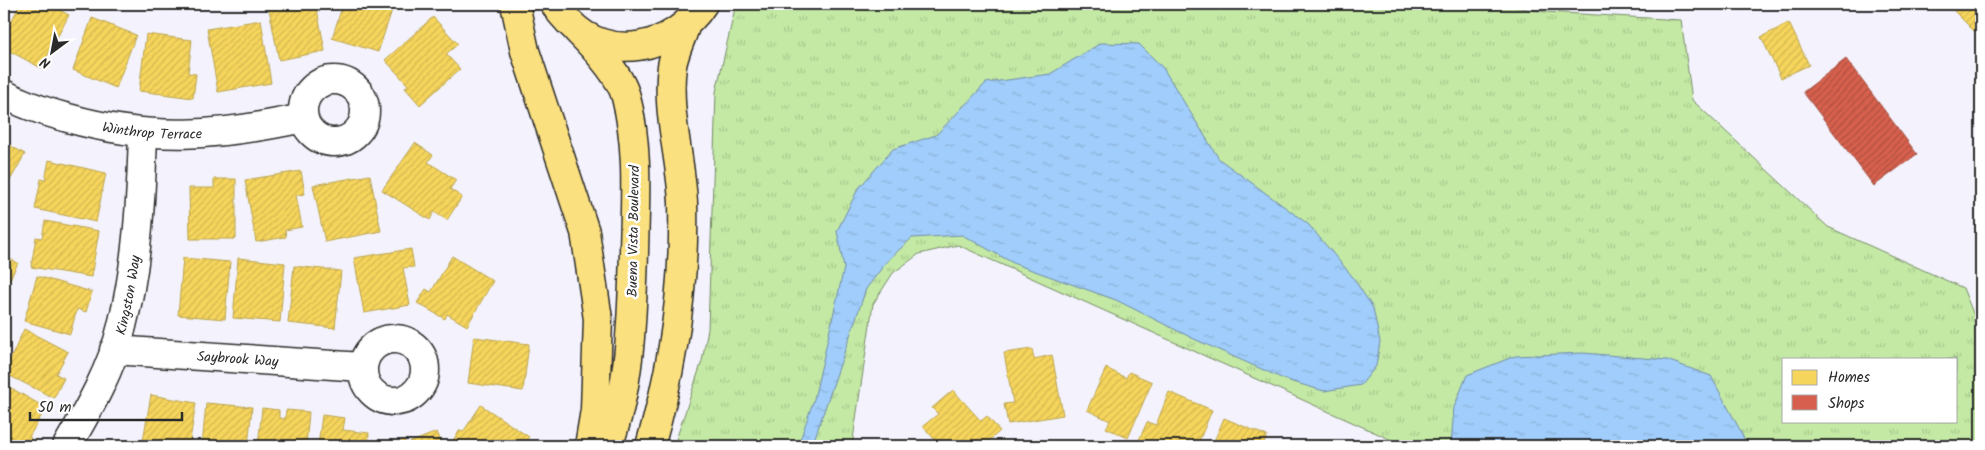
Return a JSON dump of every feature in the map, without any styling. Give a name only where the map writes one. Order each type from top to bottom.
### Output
[{"type":"main road","points":[[515,4],[525,51],[585,232],[598,319],[595,410],[589,446]]},
{"type":"main road","points":[[555,4],[577,30],[598,42],[620,47],[643,46],[665,39],[685,27]]},
{"type":"main road","points":[[650,446],[671,361],[680,292],[683,203],[671,93],[672,65],[685,27],[703,4]]},
{"type":"main road","name":"Buena Vista Boulevard","points":[[577,30],[602,54],[626,95],[636,169],[631,335],[615,427],[608,446]]},
{"type":"street","name":"Winthrop Terrace","points":[[4,94],[44,111],[88,123],[144,134],[216,134],[304,118]]},
{"type":"street","name":"Kingston Way","points":[[67,446],[93,400],[122,328],[139,233],[144,134]]},
{"type":"street","name":"Saybrook Way","points":[[114,350],[362,367]]},
{"type":"green space","points":[[739,4],[1495,4],[1546,12],[1681,20],[1692,100],[1828,227],[1963,288],[1981,333],[1981,446],[1405,446],[958,245],[919,254],[893,273],[873,304],[852,446],[674,446],[702,361],[708,329],[716,92],[735,8]]},
{"type":"water","points":[[1101,43],[1139,44],[1163,68],[1219,159],[1308,224],[1352,276],[1373,308],[1380,342],[1376,366],[1361,385],[1324,391],[1286,380],[1194,339],[1116,300],[1015,264],[962,235],[912,238],[887,261],[866,289],[812,446],[798,446],[814,399],[844,268],[837,231],[858,189],[893,149],[936,135],[986,83],[1050,74]]},
{"type":"water","points":[[1583,353],[1667,360],[1711,376],[1747,446],[1451,446],[1454,407],[1467,375],[1515,356]]},
{"type":"building: Homes","points":[[20,4],[48,4],[69,15],[41,68],[4,48],[4,19],[11,22]]},
{"type":"building: Homes","points":[[268,4],[316,4],[325,51],[279,60]]},
{"type":"building: Homes","points":[[333,4],[394,4],[378,52],[332,38],[342,7]]},
{"type":"building: Homes","points":[[1962,4],[1981,4],[1981,38],[1954,11]]},
{"type":"building: Homes","points":[[433,17],[458,44],[446,54],[460,69],[420,105],[405,88],[408,85],[385,60]]},
{"type":"building: Homes","points":[[92,18],[136,35],[116,88],[73,70]]},
{"type":"building: Homes","points":[[261,20],[271,83],[218,92],[207,29]]},
{"type":"building: Homes","points":[[1789,23],[1809,65],[1781,78],[1761,37]]},
{"type":"building: Homes","points":[[146,34],[192,40],[188,73],[196,74],[193,98],[139,91]]},
{"type":"building: Homes","points":[[4,142],[25,154],[4,191]]},
{"type":"building: Homes","points":[[415,143],[433,155],[428,162],[456,180],[450,189],[462,197],[447,220],[434,212],[430,220],[382,190]]},
{"type":"building: Homes","points":[[49,160],[106,173],[96,222],[35,209],[41,179],[45,180]]},
{"type":"building: Homes","points":[[301,171],[305,194],[296,195],[302,227],[285,230],[286,237],[256,242],[245,180]]},
{"type":"building: Homes","points":[[370,175],[381,231],[325,242],[313,185]]},
{"type":"building: Homes","points":[[214,179],[236,179],[236,239],[190,239],[189,188],[214,188]]},
{"type":"building: Homes","points":[[45,221],[99,231],[91,277],[31,267],[36,237],[42,238]]},
{"type":"building: Homes","points":[[411,249],[414,267],[403,268],[410,305],[364,313],[354,258]]},
{"type":"building: Homes","points":[[4,256],[18,263],[4,291]]},
{"type":"building: Homes","points":[[452,256],[493,281],[467,326],[447,314],[445,319],[417,303],[426,289],[431,292]]},
{"type":"building: Homes","points":[[183,258],[230,262],[225,319],[178,315]]},
{"type":"building: Homes","points":[[238,258],[285,263],[280,322],[233,318]]},
{"type":"building: Homes","points":[[294,266],[341,271],[335,328],[288,323]]},
{"type":"building: Homes","points":[[37,276],[92,292],[86,312],[77,309],[70,334],[24,321]]},
{"type":"building: Homes","points":[[24,329],[68,352],[56,374],[64,378],[54,398],[4,373]]},
{"type":"building: Homes","points":[[474,337],[529,344],[523,391],[468,383]]},
{"type":"building: Homes","points":[[1032,349],[1034,359],[1052,355],[1063,415],[1008,424],[1004,404],[1013,403],[1004,353]]},
{"type":"building: Homes","points":[[1106,368],[1126,378],[1129,372],[1152,382],[1128,438],[1106,428],[1110,421],[1087,410]]},
{"type":"building: Homes","points":[[4,384],[46,408],[29,437],[31,438],[27,446],[17,446],[4,438]]},
{"type":"building: Homes","points":[[953,390],[981,421],[987,416],[1000,431],[983,446],[940,446],[923,426],[938,414],[932,408]]},
{"type":"building: Homes","points":[[1169,392],[1212,410],[1197,446],[1154,446],[1139,440],[1147,422],[1156,425]]},
{"type":"building: Homes","points":[[151,395],[196,403],[189,446],[142,446]]},
{"type":"building: Homes","points":[[206,403],[252,407],[248,446],[202,446]]},
{"type":"building: Homes","points":[[481,405],[529,437],[522,446],[455,446],[451,443],[460,430],[463,432]]},
{"type":"building: Homes","points":[[262,408],[279,410],[279,418],[285,419],[286,410],[309,412],[306,446],[258,446]]},
{"type":"building: Homes","points":[[322,415],[345,418],[343,430],[369,433],[368,446],[318,446]]},
{"type":"building: Homes","points":[[1224,418],[1267,436],[1263,446],[1212,446]]},
{"type":"building: Homes","points":[[437,432],[443,446],[389,446],[404,440],[406,444]]},
{"type":"building: Shops","points":[[1846,59],[1917,154],[1874,186],[1803,92]]}]
